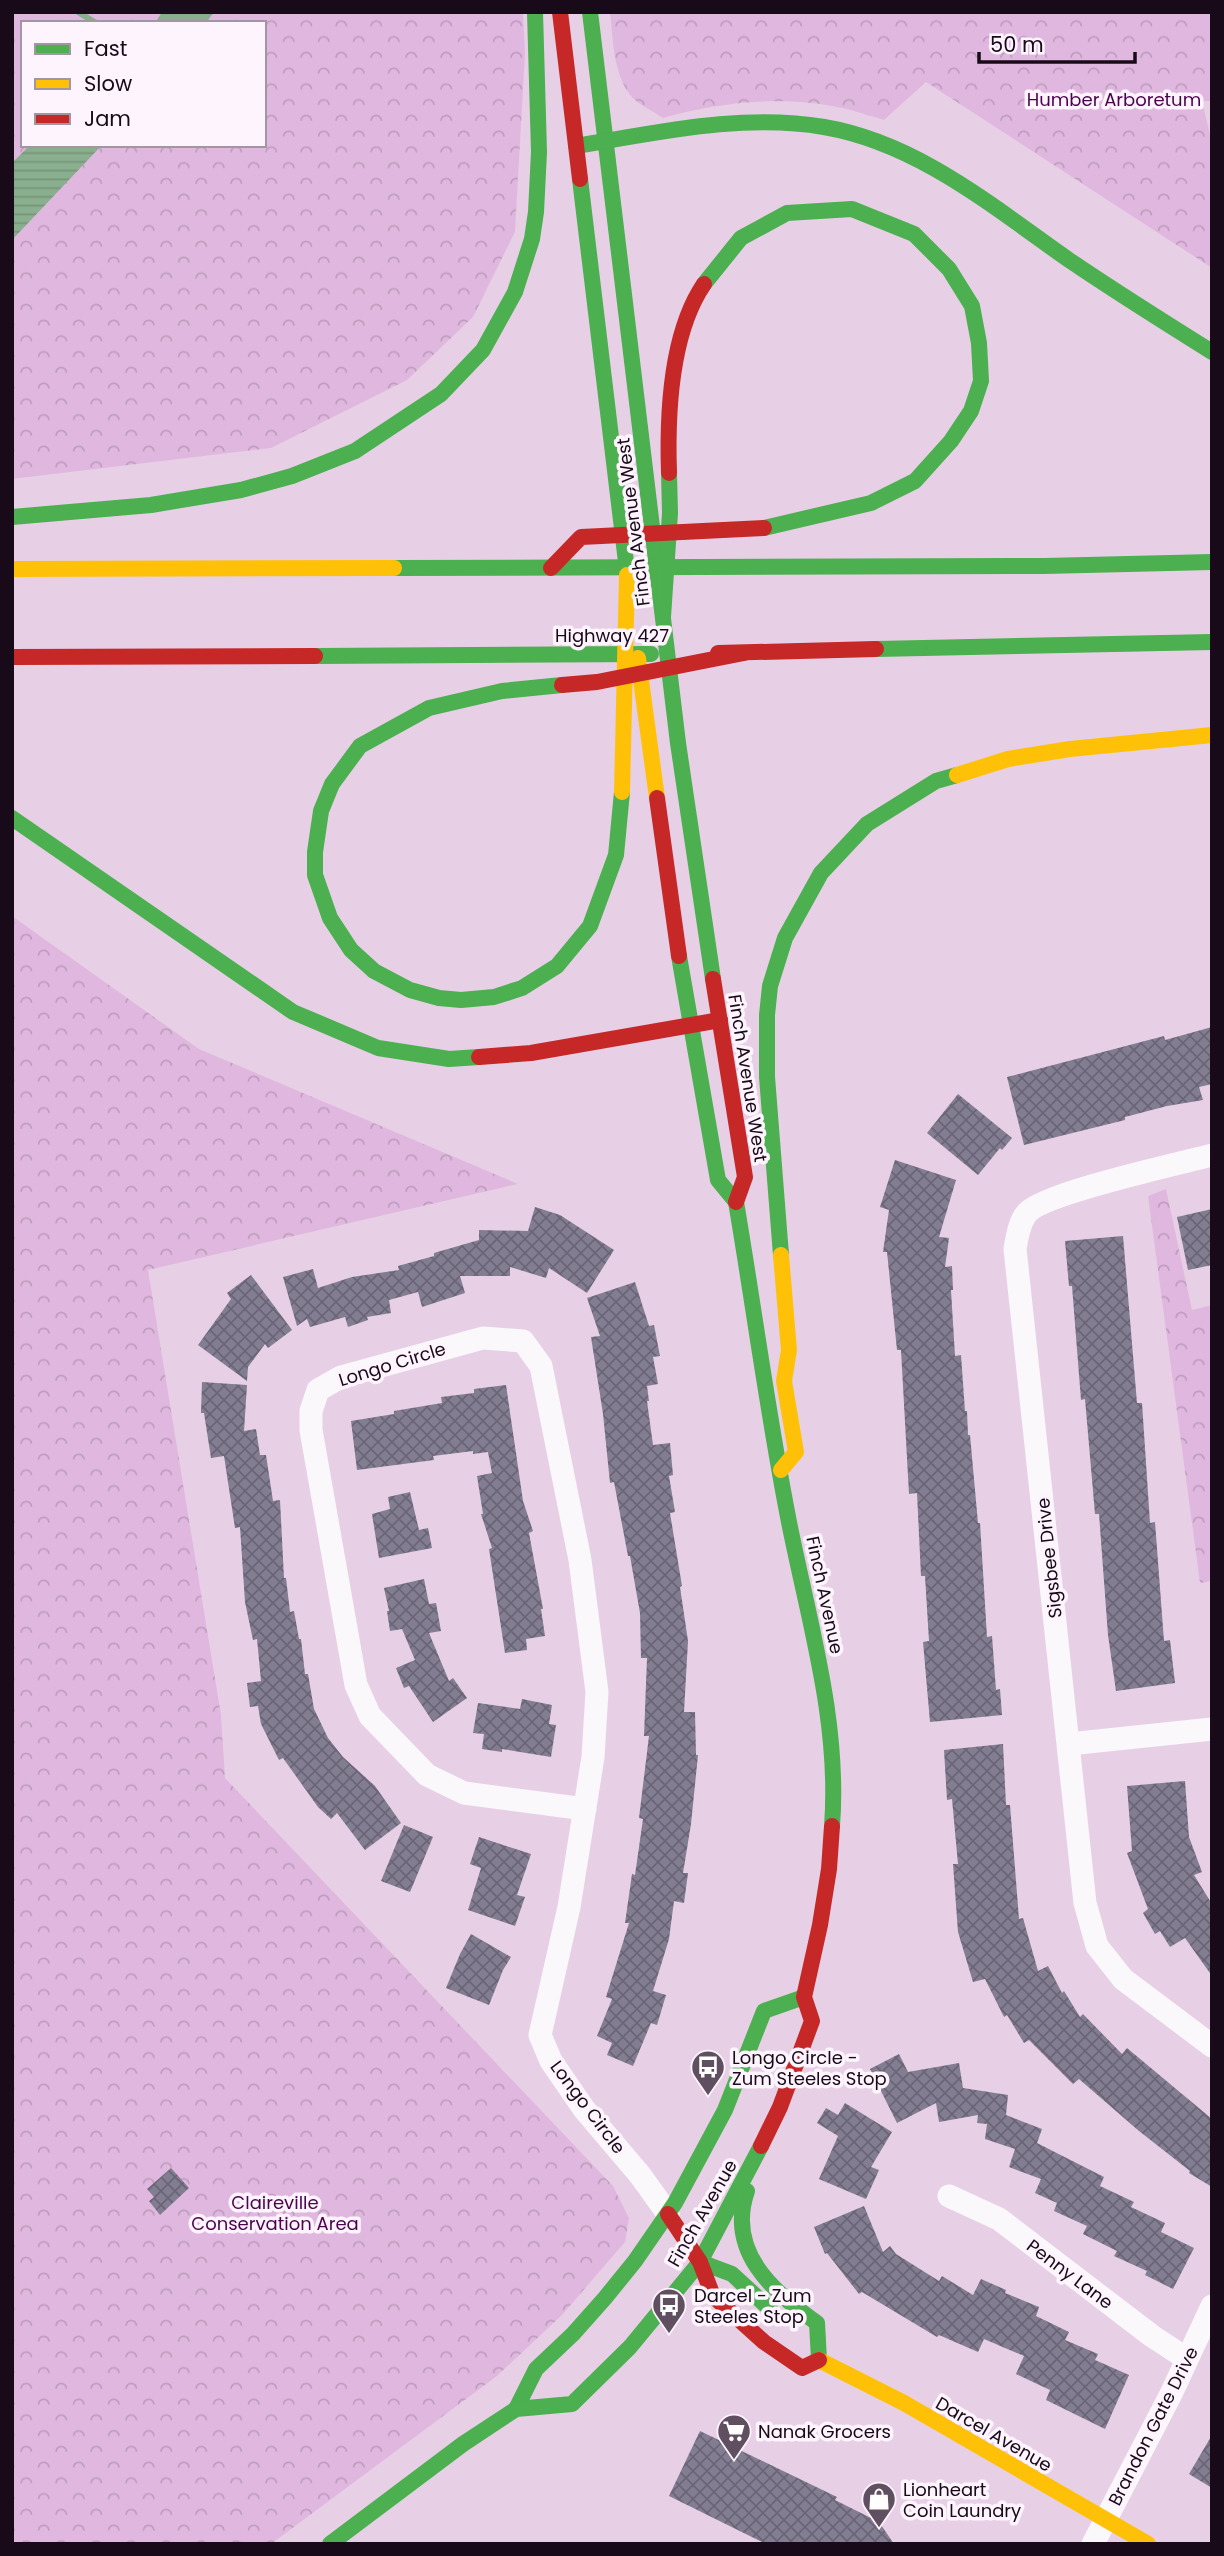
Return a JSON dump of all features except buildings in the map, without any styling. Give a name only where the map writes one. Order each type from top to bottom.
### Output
[{"type":"main road","points":[[12,517],[151,505],[241,491],[292,477],[355,451],[440,394],[483,350],[515,292],[532,239],[539,152],[536,12]]},
{"type":"main road","name":"Finch Avenue West","points":[[560,12],[627,575],[690,1025],[718,1180],[736,1202]]},
{"type":"main road","name":"Finch Avenue West","points":[[590,12],[678,743],[745,1177],[736,1202]]},
{"type":"main road","points":[[576,146],[722,126],[792,123],[850,132],[875,140],[904,151],[956,182],[1072,263],[1212,352]]},
{"type":"main road","points":[[551,568],[581,537],[757,530],[871,503],[915,481],[951,442],[971,411],[981,381],[979,343],[972,306],[949,269],[914,234],[852,209],[787,213],[741,238],[702,287],[684,326],[673,384],[668,438],[670,513],[663,617]]},
{"type":"main road","points":[[12,569],[1030,566],[1212,562]]},
{"type":"main road","points":[[627,575],[624,696],[625,743],[617,855],[590,926],[557,966],[522,989],[494,997],[461,1000],[439,998],[410,990],[374,971],[351,950],[330,918],[316,875],[315,852],[321,811],[332,784],[360,746],[429,708],[502,691],[597,682],[744,653]]},
{"type":"main road","name":"Highway 427","points":[[12,657],[744,653],[1212,642]]},
{"type":"main road","points":[[781,1470],[796,1452],[784,1381],[789,1350],[767,1077],[767,1015],[776,963],[802,904],[821,873],[867,824],[936,781],[1008,758],[1070,748],[1212,735]]},
{"type":"main road","points":[[12,818],[293,1012],[378,1048],[449,1059],[531,1052],[720,1020]]},
{"type":"main road","name":"Finch Avenue","points":[[330,2544],[463,2444],[516,2409],[572,2404],[629,2347],[700,2262],[746,2178],[780,2107],[812,2021],[804,1997],[829,1869],[833,1768],[825,1690],[789,1520],[736,1202]]},
{"type":"main road","name":"Finch Avenue","points":[[516,2409],[533,2373],[595,2310],[638,2258],[668,2214],[700,2162],[723,2116],[764,2011],[804,1997]]},
{"type":"main road","points":[[780,2107],[782,2118],[743,2200],[739,2219],[744,2238],[764,2278],[776,2292],[817,2323],[819,2353]]},
{"type":"main road","name":"Longo Circle","points":[[668,2214],[700,2262]]},
{"type":"main road","points":[[700,2262],[732,2274],[782,2318]]},
{"type":"main road","name":"Darcel Avenue","points":[[700,2262],[713,2295],[750,2330],[802,2368],[819,2353]]},
{"type":"main road","name":"Darcel Avenue","points":[[799,2331],[819,2353],[1148,2544]]},
{"type":"street","name":"Sigsbee Drive","points":[[1212,1155],[1051,1198],[1027,1213],[1017,1233],[1015,1249],[1085,1903],[1097,1946],[1123,1979],[1212,2046]]},
{"type":"street","name":"Longo Circle","points":[[585,1809],[464,1793],[427,1775],[370,1716],[356,1685],[311,1430],[311,1411],[318,1390],[341,1377],[483,1338],[523,1341],[541,1366],[580,1560],[597,1692],[593,1757],[585,1809],[569,1907],[540,2035],[551,2061],[584,2109],[640,2175],[668,2214]]},
{"type":"street","points":[[1069,1744],[1212,1729]]},
{"type":"street","name":"Penny Lane","points":[[949,2196],[999,2219],[1152,2336],[1187,2359]]},
{"type":"street","name":"Brandon Gate Drive","points":[[1093,2544],[1171,2394],[1212,2306]]},
{"type":"green space","points":[[12,12],[523,12],[525,53],[515,232],[473,317],[407,380],[271,448],[12,479]]},
{"type":"green space","name":"Humber Arboretum","points":[[610,12],[1212,12],[1212,101],[1202,101],[1212,143],[1212,268],[926,82],[884,120],[820,104],[775,101],[729,104],[663,118],[637,101],[624,86],[615,55]]},
{"type":"green space","name":"Claireville Conservation Area","points":[[12,916],[199,1049],[518,1184],[148,1270],[221,1715],[225,1778],[613,2186],[629,2218],[625,2242],[562,2315],[497,2376],[271,2544],[12,2544]]},
{"type":"green space","points":[[1166,1189],[1192,1310],[1212,1305],[1212,1581],[1200,1583],[1148,1196]]},
{"type":"shaded area","points":[[162,12],[214,12],[207,21],[156,21]]},
{"type":"shaded area","points":[[28,147],[100,147],[12,240],[12,163]]},
{"type":"waterway","points":[[78,12],[93,21]]},
{"type":"traffic: fast","points":[[12,517],[151,505],[241,490],[292,476],[355,451],[441,394],[483,350],[515,292],[532,239],[539,152],[535,12]]},
{"type":"traffic: fast","points":[[590,12],[678,743],[713,979]]},
{"type":"traffic: fast","points":[[576,146],[731,123],[793,123],[858,135],[923,162],[953,180],[1087,272],[1212,352]]},
{"type":"traffic: fast","points":[[580,179],[626,562]]},
{"type":"traffic: fast","points":[[704,284],[741,238],[787,213],[852,209],[914,234],[949,269],[972,306],[979,343],[981,381],[971,411],[951,441],[915,481],[871,503],[764,528]]},
{"type":"traffic: fast","points":[[663,617],[670,513],[669,473]]},
{"type":"traffic: fast","points":[[394,568],[1044,566],[1212,562]]},
{"type":"traffic: fast","points":[[876,649],[1212,642]]},
{"type":"traffic: fast","points":[[315,656],[651,654]]},
{"type":"traffic: fast","points":[[562,685],[502,691],[429,708],[360,746],[332,784],[321,811],[315,852],[315,875],[330,918],[351,950],[374,971],[410,990],[439,998],[461,1000],[494,997],[522,988],[557,966],[590,926],[616,855],[622,792]]},
{"type":"traffic: fast","points":[[781,1255],[767,1077],[767,1015],[770,986],[785,938],[821,873],[867,824],[936,781],[957,775]]},
{"type":"traffic: fast","points":[[12,818],[293,1012],[378,1048],[449,1059],[479,1057]]},
{"type":"traffic: fast","points":[[679,956],[718,1180],[736,1202],[781,1482],[821,1673],[831,1749],[832,1826]]},
{"type":"traffic: fast","points":[[516,2409],[536,2369],[573,2334],[605,2298],[635,2261],[675,2203],[725,2110],[764,2011],[804,1997]]},
{"type":"traffic: fast","points":[[330,2544],[463,2444],[516,2409],[572,2404],[630,2347],[700,2262],[761,2146]]},
{"type":"traffic: fast","points":[[747,2191],[742,2213],[743,2233],[748,2251],[770,2283],[817,2323],[819,2360]]},
{"type":"traffic: fast","points":[[700,2262],[732,2274],[772,2311]]},
{"type":"traffic: slow","points":[[12,569],[394,568]]},
{"type":"traffic: slow","points":[[622,792],[627,575]]},
{"type":"traffic: slow","points":[[638,658],[657,798]]},
{"type":"traffic: slow","points":[[957,775],[1008,759],[1070,749],[1212,735]]},
{"type":"traffic: slow","points":[[781,1255],[789,1350],[784,1381],[796,1452],[781,1470]]},
{"type":"traffic: slow","points":[[819,2360],[904,2403],[1148,2544]]},
{"type":"traffic: jam","points":[[560,12],[580,179]]},
{"type":"traffic: jam","points":[[669,473],[670,400],[677,350],[684,326],[704,284]]},
{"type":"traffic: jam","points":[[551,568],[581,537],[764,528]]},
{"type":"traffic: jam","points":[[718,653],[876,649]]},
{"type":"traffic: jam","points":[[562,685],[597,682],[744,653]]},
{"type":"traffic: jam","points":[[12,657],[315,656]]},
{"type":"traffic: jam","points":[[657,798],[679,956]]},
{"type":"traffic: jam","points":[[713,979],[745,1177],[736,1202]]},
{"type":"traffic: jam","points":[[479,1057],[531,1053],[720,1020]]},
{"type":"traffic: jam","points":[[761,2146],[780,2107],[812,2021],[804,1997],[820,1925],[829,1869],[832,1826]]},
{"type":"traffic: jam","points":[[668,2214],[700,2262],[713,2296],[764,2342],[802,2368],[819,2360]]},
{"type":"place","name":"Longo Circle - Zum Steeles Stop","points":[[708,2097]]},
{"type":"place","name":"Darcel - Zum Steeles Stop","points":[[669,2335]]},
{"type":"place","name":"Nanak Grocers","points":[[734,2461]]},
{"type":"place","name":"Lionheart Coin Laundry","points":[[879,2529]]}]
